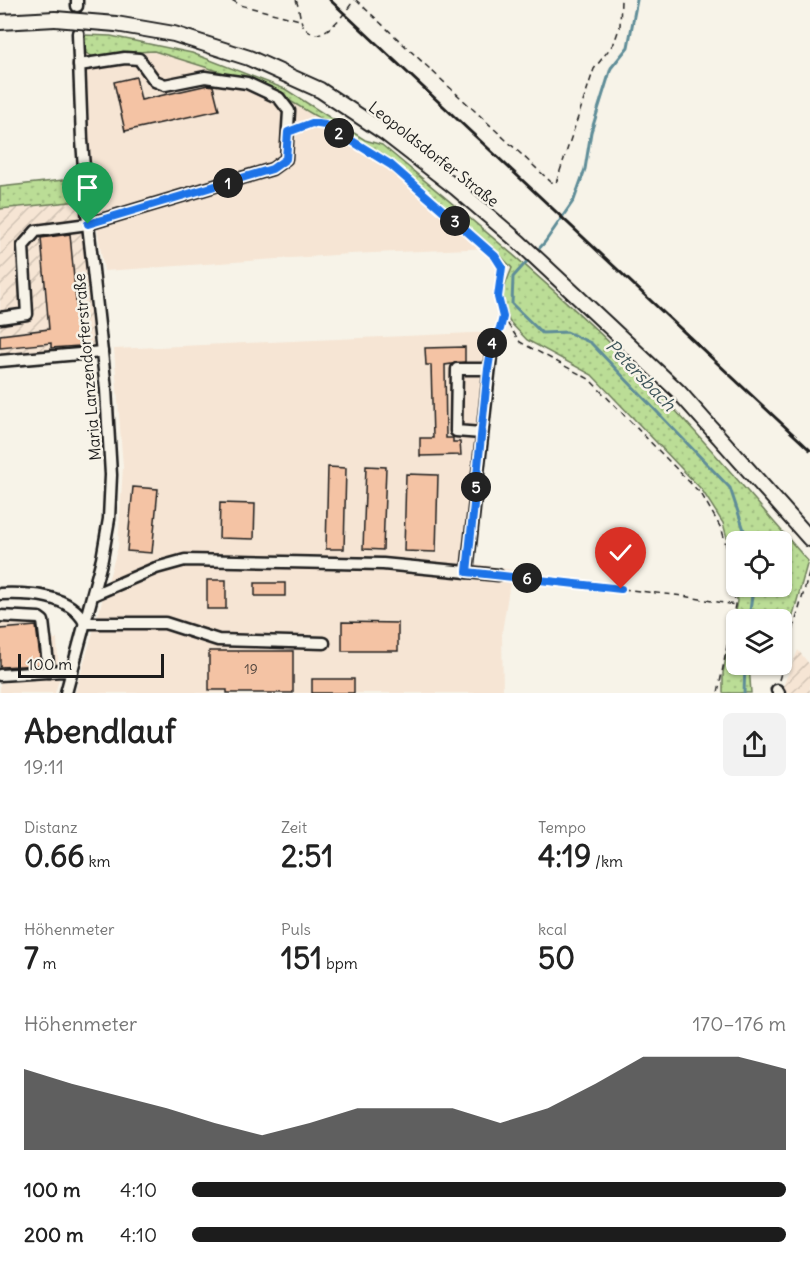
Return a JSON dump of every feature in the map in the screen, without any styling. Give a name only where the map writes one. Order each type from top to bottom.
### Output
[{"type":"main road","name":"Leopoldsdorfer Straße","points":[[0,22],[55,19],[116,24],[174,34],[249,58],[320,90],[385,133],[456,188],[549,269],[678,391],[810,539]]},
{"type":"street","name":"Maria Lanzendorferstraße","points":[[66,693],[93,595],[109,519],[111,475],[110,429],[88,224],[78,33]]},
{"type":"street","points":[[0,318],[27,314],[22,246],[36,231],[88,224],[272,169],[286,159],[289,111],[279,98],[247,83],[205,77],[165,85],[155,81],[139,59],[125,58],[79,65]]},
{"type":"street","points":[[467,572],[493,338]]},
{"type":"street","points":[[0,361],[102,352]]},
{"type":"street","points":[[482,433],[456,431],[456,369],[488,369]]},
{"type":"street","points":[[93,595],[156,568],[185,560],[382,564],[498,575]]},
{"type":"street","points":[[0,594],[40,595],[75,609],[85,623],[165,623],[218,640],[324,644]]},
{"type":"street","points":[[0,616],[39,618],[43,621],[47,672]]},
{"type":"street","points":[[0,675],[62,670],[72,672]]},
{"type":"path","points":[[232,0],[240,5],[301,21]]},
{"type":"path","points":[[296,0],[300,8],[301,21],[311,33],[323,32],[333,27],[355,0],[551,182],[556,183],[594,69],[614,43],[620,26],[621,0]]},
{"type":"path","points":[[288,132],[312,123],[325,125],[391,165],[419,189],[495,256],[502,267],[498,297],[503,317],[520,342],[589,379],[702,495],[722,530],[733,570],[735,605],[718,693]]},
{"type":"path","points":[[493,338],[500,329],[503,317]]},
{"type":"path","points":[[778,691],[810,570]]},
{"type":"path","points":[[498,575],[683,596],[735,605]]},
{"type":"shaded area","points":[[154,51],[237,77],[280,95],[380,154],[493,248],[350,254],[104,271],[92,196],[84,52],[95,58]]},
{"type":"shaded area","points":[[80,201],[95,360],[0,368],[0,209]]},
{"type":"shaded area","points":[[495,332],[471,563],[512,570],[502,632],[503,693],[75,693],[118,547],[123,467],[114,349]]},
{"type":"shaded area","points":[[0,610],[39,611],[47,619],[48,639],[57,639],[59,680],[55,693],[0,693]]},
{"type":"shaded area","points":[[798,650],[810,665],[810,693],[782,693],[788,675],[792,675],[792,664]]},
{"type":"green space","points":[[84,35],[111,36],[192,53],[285,89],[365,140],[382,145],[528,268],[612,345],[688,424],[782,531],[726,531],[726,534],[723,523],[702,490],[592,375],[527,340],[509,321],[501,296],[512,268],[493,248],[380,154],[280,95],[237,77],[154,51],[95,58],[84,52],[82,40]]},
{"type":"green space","points":[[72,179],[79,184],[80,201],[0,209],[0,187]]},
{"type":"green space","points":[[792,543],[808,561],[792,619],[792,609],[735,609],[737,597],[792,597]]},
{"type":"green space","points":[[726,658],[726,675],[750,675],[751,693],[723,693]]},
{"type":"building","points":[[136,77],[141,100],[208,85],[213,86],[219,110],[125,131],[114,82]]},
{"type":"building","points":[[70,234],[80,346],[51,348],[51,343],[0,348],[0,335],[49,329],[41,238]]},
{"type":"building","points":[[465,347],[465,362],[445,365],[446,438],[453,438],[453,442],[460,442],[461,455],[420,456],[420,438],[433,438],[431,365],[426,365],[425,348]]},
{"type":"building","points":[[366,466],[386,467],[383,550],[363,549]]},
{"type":"building","points":[[328,467],[346,468],[344,549],[326,549]]},
{"type":"building","points":[[406,474],[438,475],[436,552],[404,551]]},
{"type":"building","points":[[133,487],[158,489],[152,553],[127,551]]},
{"type":"building","points":[[220,503],[255,504],[254,539],[219,538]]},
{"type":"building","points":[[207,580],[226,580],[226,609],[207,609]]},
{"type":"building","points":[[255,583],[285,583],[285,596],[255,596]]},
{"type":"building","points":[[342,622],[398,623],[398,651],[342,651]]},
{"type":"building","points":[[36,626],[41,665],[0,667],[0,629]]},
{"type":"building","points":[[209,651],[293,651],[293,693],[227,693],[227,690],[209,690]]},
{"type":"building","points":[[312,679],[354,679],[354,693],[312,693]]},
{"type":"waterway","name":"Petersbach","points":[[535,253],[574,200],[585,169],[591,132],[611,68],[628,47],[637,0]]},
{"type":"waterway","name":"Petersbach","points":[[530,258],[513,277],[512,304],[542,333],[567,332],[591,343],[730,488],[744,531]]},
{"type":"waterway","name":"Petersbach","points":[[750,609],[752,597]]},
{"type":"waterway","name":"Petersbach","points":[[744,693],[745,675]]},
{"type":"railway","points":[[330,0],[810,450]]},
{"type":"route","points":[[88,224],[272,169],[286,159],[288,132],[312,123],[325,125],[391,165],[495,256],[502,267],[498,297],[503,317],[500,329],[493,338],[488,369],[467,572],[621,589]]}]
